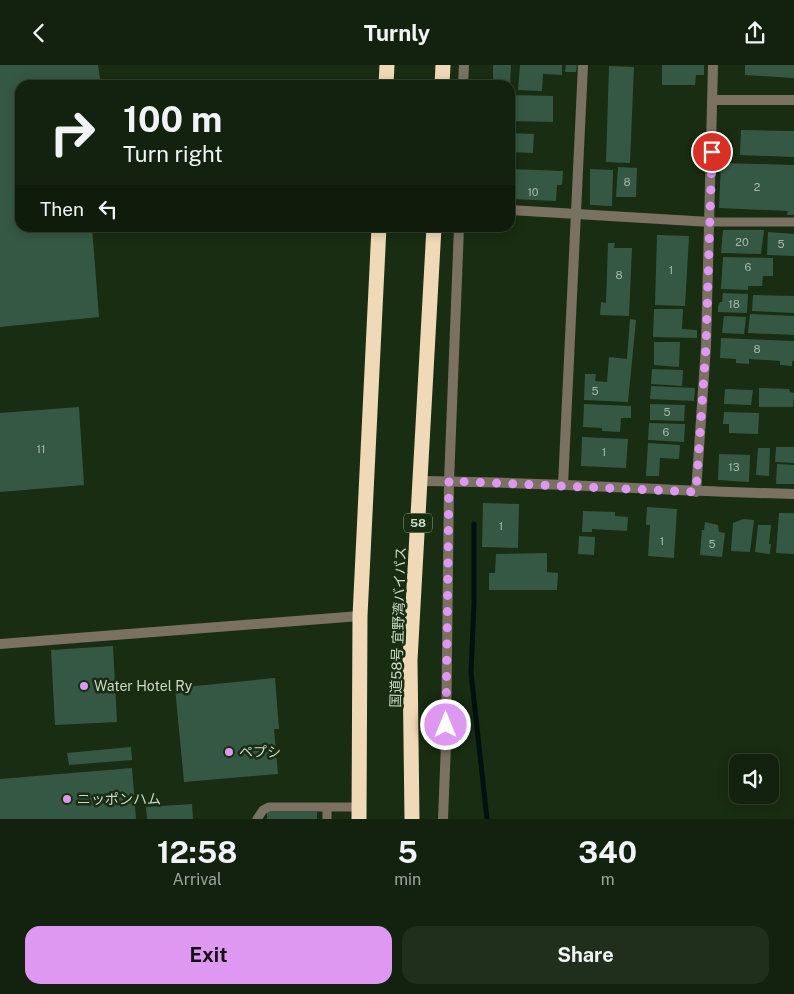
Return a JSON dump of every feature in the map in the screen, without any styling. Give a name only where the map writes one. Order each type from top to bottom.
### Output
[{"type":"highway","points":[[386,80],[387,65]]},
{"type":"highway","points":[[442,80],[443,65]]},
{"type":"highway","points":[[360,813],[360,616],[379,232]]},
{"type":"highway","name":"国道58号 宜野湾バイパス","points":[[412,819],[410,660],[434,232]]},
{"type":"highway","points":[[402,819],[408,742],[410,660]]},
{"type":"street","points":[[463,80],[464,65]]},
{"type":"street","points":[[563,485],[583,65]]},
{"type":"street","points":[[696,492],[706,346],[714,65]]},
{"type":"street","points":[[713,100],[794,100]]},
{"type":"street","points":[[515,210],[710,222]]},
{"type":"street","points":[[443,819],[446,744],[449,481],[459,232]]},
{"type":"street","points":[[421,481],[794,494]]},
{"type":"street","points":[[0,644],[360,616]]},
{"type":"lane","points":[[710,222],[794,222]]},
{"type":"lane","points":[[257,819],[263,809],[269,807],[327,808],[360,813]]},
{"type":"lane","points":[[327,808],[327,819]]},
{"type":"building","points":[[0,65],[98,65],[100,80],[15,80],[15,232],[92,232],[99,317],[0,327]]},
{"type":"building","points":[[493,65],[511,65],[510,80],[493,80]]},
{"type":"building","points":[[520,65],[562,65],[562,75],[543,74],[542,91],[518,90]]},
{"type":"building","points":[[566,65],[577,65],[576,72],[565,72]]},
{"type":"building","points":[[662,65],[704,65],[704,75],[696,75],[695,85],[662,85]]},
{"type":"building","points":[[745,65],[794,65],[794,78],[745,75]]},
{"type":"building","points":[[609,66],[634,67],[630,163],[606,162]]},
{"type":"building","points":[[515,95],[553,96],[553,122],[515,121]]},
{"type":"building","points":[[741,130],[794,131],[794,157],[740,155]]},
{"type":"building","points":[[515,133],[534,134],[533,153],[515,152]]},
{"type":"building","points":[[721,163],[794,165],[794,215],[787,215],[788,211],[719,208]]},
{"type":"building","points":[[618,167],[637,168],[636,197],[616,197]]},
{"type":"building","points":[[515,169],[563,171],[562,185],[557,185],[556,201],[515,199]]},
{"type":"building","points":[[590,169],[613,170],[612,206],[590,205]]},
{"type":"building","points":[[723,230],[764,230],[761,254],[721,253]]},
{"type":"building","points":[[768,232],[794,234],[794,256],[767,255]]},
{"type":"building","points":[[657,235],[689,236],[685,306],[655,305]]},
{"type":"building","points":[[608,243],[615,243],[614,248],[632,248],[629,316],[600,315],[601,302],[606,303]]},
{"type":"building","points":[[723,257],[773,258],[773,276],[763,276],[762,286],[748,286],[748,290],[721,289]]},
{"type":"building","points":[[723,293],[748,294],[747,313],[718,312],[718,306],[722,302]]},
{"type":"building","points":[[753,295],[794,296],[794,313],[752,311]]},
{"type":"building","points":[[654,309],[683,309],[682,329],[697,330],[697,338],[653,337]]},
{"type":"building","points":[[750,314],[794,316],[794,335],[748,333]]},
{"type":"building","points":[[724,316],[746,317],[744,334],[722,333]]},
{"type":"building","points":[[630,319],[636,320],[628,402],[584,400],[585,374],[596,374],[595,381],[607,382],[609,357],[627,359]]},
{"type":"building","points":[[721,338],[794,341],[794,361],[792,361],[792,366],[780,365],[780,361],[749,359],[749,364],[736,363],[736,359],[720,358]]},
{"type":"building","points":[[654,342],[680,342],[679,367],[654,365]]},
{"type":"building","points":[[652,369],[683,370],[682,386],[651,384]]},
{"type":"building","points":[[651,386],[695,388],[694,401],[650,399]]},
{"type":"building","points":[[759,388],[789,389],[790,392],[794,393],[793,407],[759,407]]},
{"type":"building","points":[[725,389],[753,390],[751,405],[724,404]]},
{"type":"building","points":[[584,404],[631,406],[631,418],[621,418],[620,432],[602,431],[602,428],[583,427]]},
{"type":"building","points":[[650,404],[685,405],[684,421],[650,420]]},
{"type":"building","points":[[79,407],[84,485],[0,492],[0,413]]},
{"type":"building","points":[[724,412],[759,413],[758,434],[729,433],[729,424],[723,424]]},
{"type":"building","points":[[649,423],[685,424],[684,442],[648,440]]},
{"type":"building","points":[[582,437],[628,439],[626,468],[581,466]]},
{"type":"building","points":[[648,443],[680,445],[679,459],[660,458],[659,476],[646,476]]},
{"type":"building","points":[[776,447],[794,447],[794,463],[775,462]]},
{"type":"building","points":[[758,448],[770,448],[769,476],[756,475]]},
{"type":"building","points":[[719,454],[750,455],[749,482],[718,480]]},
{"type":"building","points":[[777,464],[794,465],[794,484],[776,484]]},
{"type":"building","points":[[483,503],[519,504],[518,548],[482,547]]},
{"type":"building","points":[[647,507],[677,509],[674,558],[648,556],[650,525],[646,525]]},
{"type":"building","points":[[583,511],[615,512],[615,516],[628,517],[627,531],[592,529],[592,532],[582,532]]},
{"type":"building","points":[[779,513],[794,513],[794,554],[776,553]]},
{"type":"building","points":[[743,519],[754,520],[750,552],[731,551],[733,523]]},
{"type":"building","points":[[705,522],[718,525],[719,532],[725,533],[722,557],[700,555],[702,530],[704,530]]},
{"type":"building","points":[[758,525],[771,525],[770,554],[755,552]]},
{"type":"building","points":[[579,536],[595,537],[594,555],[578,554]]},
{"type":"building","points":[[547,553],[547,572],[558,573],[557,590],[489,590],[489,573],[495,573],[496,554]]},
{"type":"building","name":"Water Hotel Ry","points":[[113,646],[117,722],[55,725],[51,650]]},
{"type":"building","name":"ペプシ","points":[[275,678],[279,729],[274,729],[278,774],[184,782],[175,688]]},
{"type":"building","points":[[131,747],[132,760],[69,765],[67,753]]},
{"type":"building","name":"ニッポンハム","points":[[132,768],[136,819],[0,819],[0,779]]},
{"type":"building","points":[[192,804],[193,819],[147,819],[146,807]]},
{"type":"building","points":[[267,812],[317,812],[317,819],[267,819]]},
{"type":"waterway","points":[[474,524],[474,603],[471,673],[487,819]]},
{"type":"place","name":"Water Hotel Ry","points":[[84,686]]},
{"type":"place","name":"ペプシ","points":[[229,752]]},
{"type":"place","name":"ニッポンハム","points":[[67,799]]},
{"type":"route","points":[[446,725],[449,481],[696,492],[706,346],[712,152]]}]
